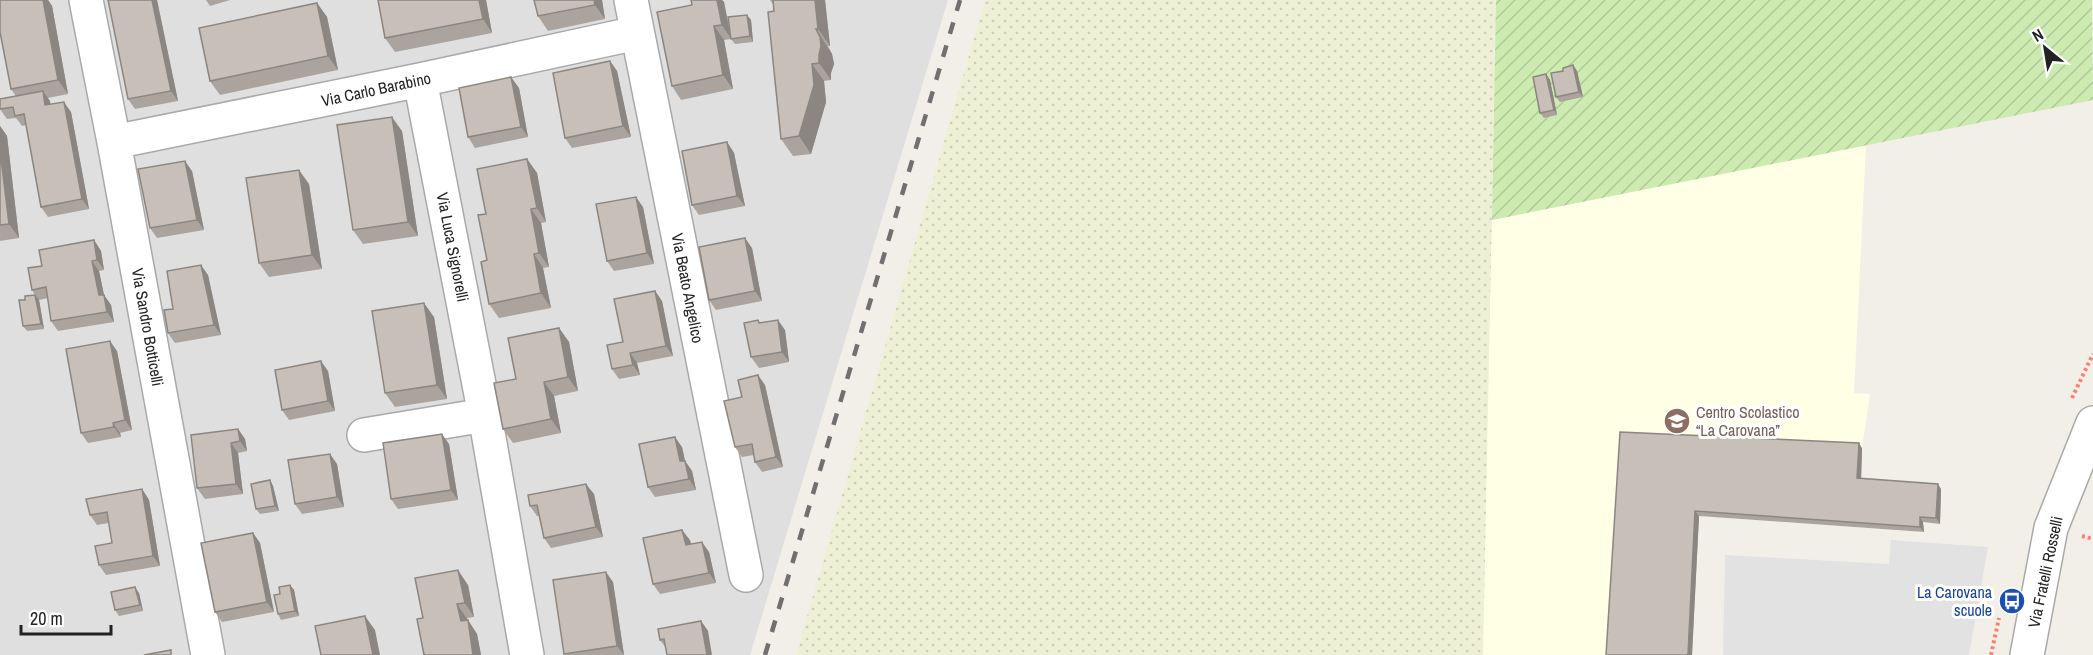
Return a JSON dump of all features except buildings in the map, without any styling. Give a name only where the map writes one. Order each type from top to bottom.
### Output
[{"type":"street","name":"Via Sandro Botticelli","points":[[86,0],[208,655]]},
{"type":"street","name":"Via Beato Angelico","points":[[631,0],[746,575]]},
{"type":"street","name":"Via Carlo Barabino","points":[[114,142],[420,80],[636,33]]},
{"type":"street","name":"Via Luca Signorelli","points":[[420,80],[485,415],[527,655]]},
{"type":"street","points":[[364,435],[485,415]]},
{"type":"street","name":"Via Fratelli Rosselli","points":[[2027,655],[2051,528],[2093,423]]},
{"type":"shaded area","points":[[12,0],[948,0],[750,655],[0,655],[0,4]]},
{"type":"shaded area","points":[[985,0],[1496,0],[1483,655],[796,655]]},
{"type":"shaded area","name":"Centro Scolastico “La Carovana”","points":[[1866,145],[1854,393],[1870,394],[1862,448],[1861,483],[1941,489],[1940,524],[1924,522],[1924,532],[1699,516],[1692,655],[1482,655],[1492,220]]},
{"type":"shaded area","points":[[1891,540],[1988,547],[1969,655],[1723,655],[1725,555],[1889,564]]},
{"type":"green space","points":[[1496,0],[2092,0],[2093,100],[1492,220]]},
{"type":"railway","points":[[765,655],[960,0]]},
{"type":"place","name":"Centro Scolastico “La Carovana”","points":[[1677,421]]},
{"type":"place","name":"La Carovana scuole","points":[[2012,601]]}]
